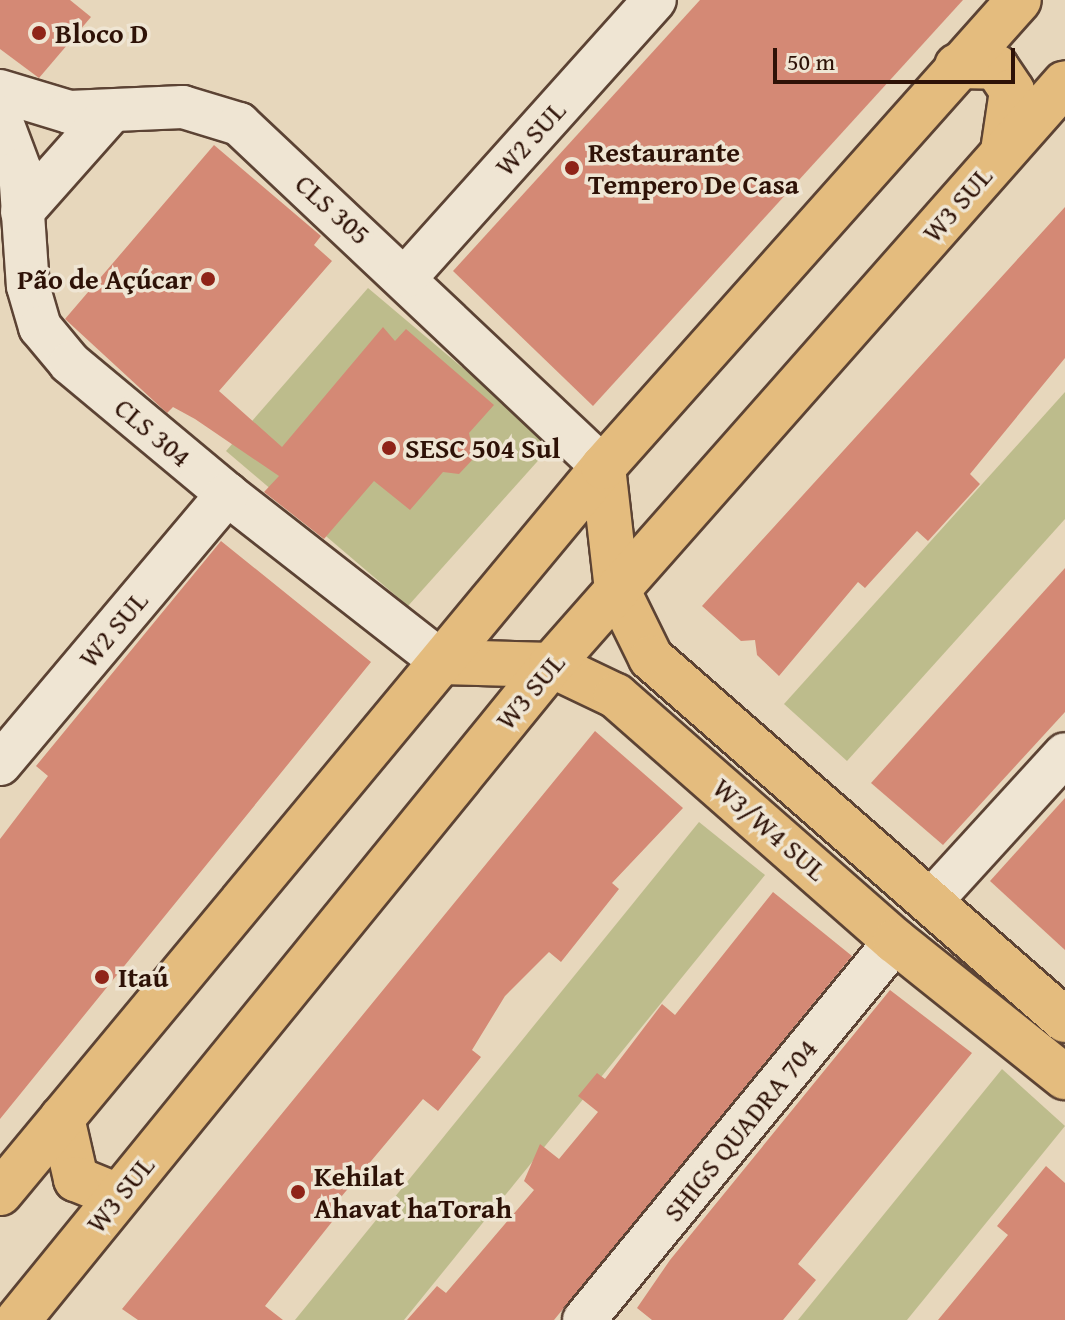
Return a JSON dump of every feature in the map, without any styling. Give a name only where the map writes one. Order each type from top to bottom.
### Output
[{"type":"main road","points":[[0,1193],[603,467],[1019,0]]},
{"type":"main road","points":[[957,66],[996,67],[1012,91],[1003,151]]},
{"type":"main road","name":"W3 SUL","points":[[18,1320],[551,665],[1065,83]]},
{"type":"main road","name":"W3/W4 SUL","points":[[603,467],[617,589],[651,658],[1065,1020]]},
{"type":"main road","name":"W3/W4 SUL","points":[[442,662],[551,665],[616,696],[740,801],[895,941],[1064,1074]]},
{"type":"main road","points":[[740,801],[773,767]]},
{"type":"main road","points":[[62,1118],[76,1179],[118,1196]]},
{"type":"street","name":"W2 SUL","points":[[407,276],[655,0]]},
{"type":"street","name":"CLS 305","points":[[0,91],[38,106],[110,113],[183,107],[239,124],[407,276],[603,467]]},
{"type":"street","points":[[22,212],[110,113]]},
{"type":"street","name":"CLS 304","points":[[0,117],[20,170],[22,212],[40,327],[70,363],[227,494],[442,662]]},
{"type":"street","name":"W2 SUL","points":[[0,764],[227,494]]},
{"type":"street","points":[[930,902],[1065,754]]},
{"type":"street","name":"SHIGS QUADRA 704","points":[[584,1320],[895,941]]},
{"type":"shaded area","name":"SESC 504 Sul","points":[[368,288],[553,444],[408,606],[226,451]]},
{"type":"shaded area","points":[[1065,392],[1065,519],[847,761],[784,704]]},
{"type":"shaded area","points":[[699,822],[765,875],[404,1320],[295,1320]]},
{"type":"shaded area","points":[[1002,1069],[1065,1126],[907,1320],[798,1320]]},
{"type":"building","name":"Bloco D","points":[[0,0],[70,0],[91,17],[39,78],[0,49]]},
{"type":"building","points":[[700,0],[963,0],[593,406],[453,271]]},
{"type":"building","points":[[214,145],[321,236],[314,245],[332,261],[219,391],[282,447],[383,327],[395,341],[406,329],[494,405],[469,433],[474,458],[459,474],[443,472],[410,510],[374,481],[324,539],[264,492],[279,476],[195,419],[173,407],[167,413],[65,319]]},
{"type":"building","points":[[1065,207],[1065,358],[970,474],[980,484],[928,541],[917,531],[865,588],[858,582],[779,676],[757,655],[755,640],[741,641],[702,606]]},
{"type":"building","points":[[221,541],[371,662],[0,1119],[0,839],[48,776],[36,766]]},
{"type":"building","points":[[1065,568],[1065,712],[943,845],[871,783]]},
{"type":"building","points":[[595,731],[683,808],[612,883],[619,889],[561,962],[549,952],[505,996],[472,1050],[481,1057],[438,1111],[423,1099],[336,1203],[343,1208],[265,1306],[283,1320],[138,1320],[122,1309]]},
{"type":"building","points":[[1065,798],[1065,950],[990,881]]},
{"type":"building","points":[[773,892],[852,956],[554,1320],[407,1320],[437,1286],[446,1293],[534,1190],[524,1181],[540,1144],[559,1159],[598,1112],[578,1096],[597,1073],[605,1079],[662,1004],[675,1015]]},
{"type":"building","points":[[890,990],[972,1053],[798,1264],[816,1280],[783,1320],[652,1320],[637,1308],[670,1260]]},
{"type":"building","points":[[1046,1166],[1065,1183],[1065,1320],[938,1320],[1008,1235],[997,1226]]},
{"type":"place","name":"Bloco D","points":[[39,33]]},
{"type":"place","name":"Restaurante Tempero De Casa","points":[[572,168]]},
{"type":"place","name":"Pão de Açúcar","points":[[208,279]]},
{"type":"place","name":"SESC 504 Sul","points":[[389,448]]},
{"type":"place","name":"Itaú","points":[[102,977]]},
{"type":"place","name":"Kehilat Ahavat haTorah","points":[[298,1192]]}]
